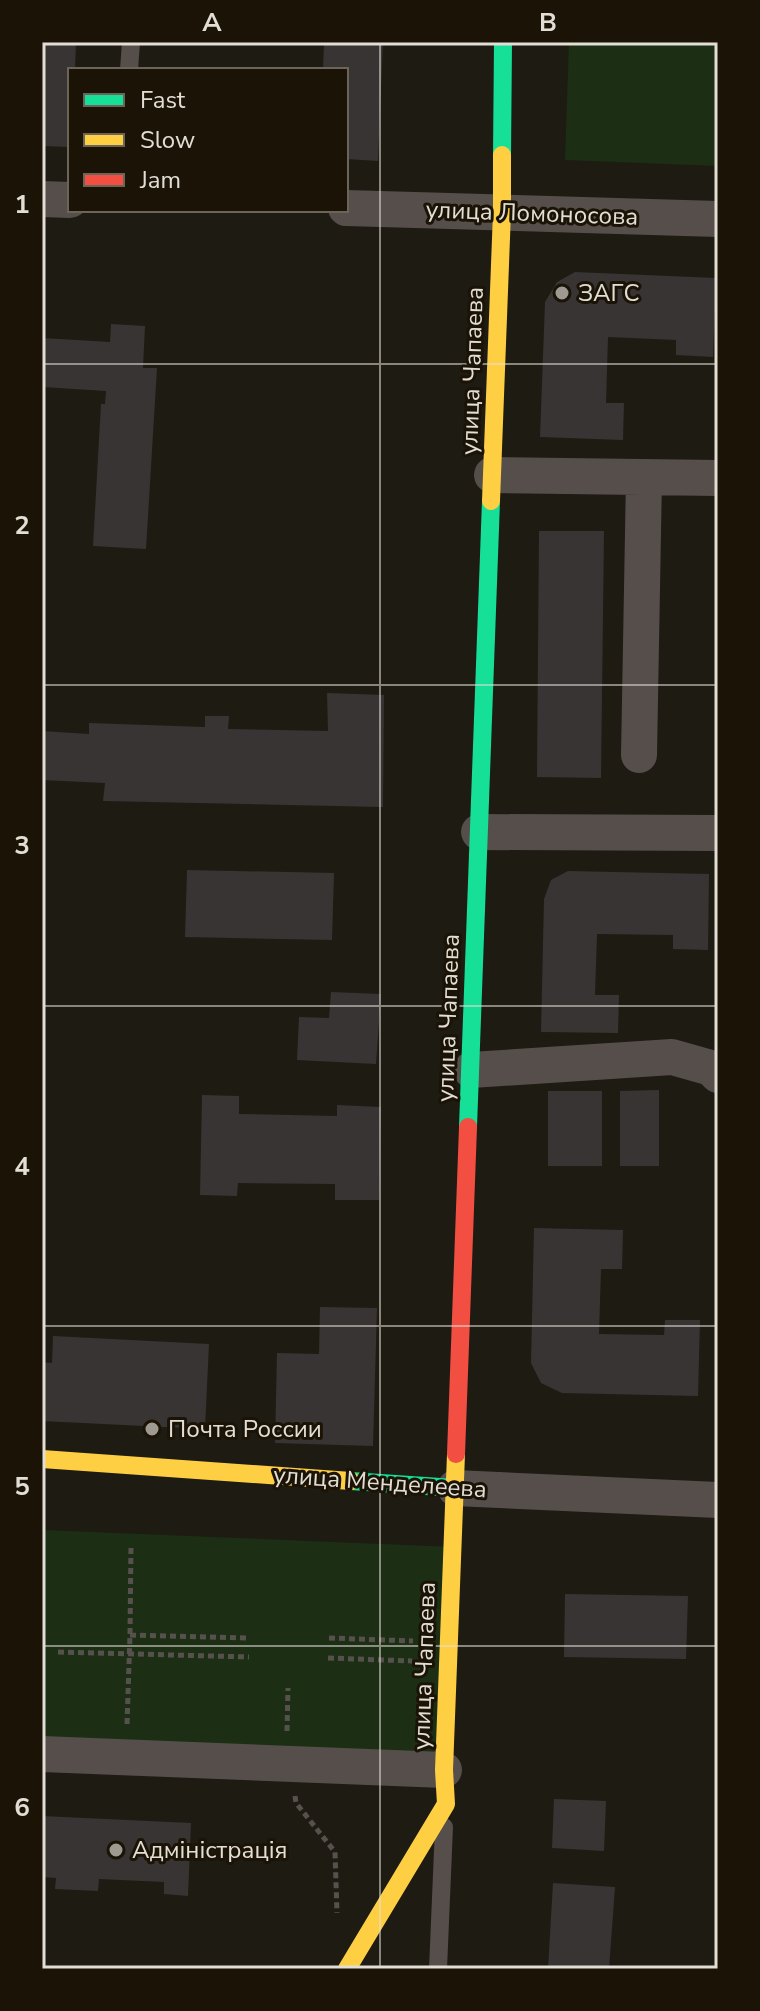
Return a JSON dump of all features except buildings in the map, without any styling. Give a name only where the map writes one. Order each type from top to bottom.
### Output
[{"type":"main road","name":"улица Чапаева","points":[[347,1969],[445,1787],[502,212],[503,42]]},
{"type":"main road","name":"улица Менделеева","points":[[42,1459],[455,1488]]},
{"type":"street","points":[[42,199],[68,200]]},
{"type":"street","name":"улица Ломоносова","points":[[348,208],[718,219]]},
{"type":"street","points":[[492,475],[718,478]]},
{"type":"street","points":[[639,755],[644,477]]},
{"type":"street","points":[[479,832],[718,833]]},
{"type":"street","points":[[471,1070],[672,1057],[711,1068],[718,1075]]},
{"type":"street","name":"улица Менделеева","points":[[455,1488],[718,1500]]},
{"type":"street","points":[[42,1754],[286,1764],[445,1787]]},
{"type":"lane","points":[[129,68],[131,42]]},
{"type":"lane","points":[[438,1969],[445,1787]]},
{"type":"path","points":[[126,1757],[131,1545]]},
{"type":"path","points":[[130,1635],[249,1638]]},
{"type":"path","points":[[329,1638],[450,1641]]},
{"type":"path","points":[[58,1652],[249,1657]]},
{"type":"path","points":[[328,1658],[449,1663]]},
{"type":"path","points":[[288,1688],[286,1764],[296,1803],[335,1852],[337,1919]]},
{"type":"green space","points":[[569,42],[718,42],[718,166],[565,160]]},
{"type":"green space","points":[[42,1530],[454,1547],[444,1770],[42,1754]]},
{"type":"traffic: fast","points":[[502,155],[503,42]]},
{"type":"traffic: fast","points":[[468,1127],[491,501]]},
{"type":"traffic: fast","points":[[351,1481],[455,1488]]},
{"type":"traffic: slow","points":[[491,501],[502,155]]},
{"type":"traffic: slow","points":[[347,1969],[446,1804],[444,1770],[456,1454]]},
{"type":"traffic: slow","points":[[42,1459],[351,1481]]},
{"type":"traffic: jam","points":[[456,1454],[468,1127]]},
{"type":"place","name":"ЗАГС","points":[[562,293]]},
{"type":"place","name":"Почта России","points":[[152,1429]]},
{"type":"place","name":"Адміністрація","points":[[116,1850]]}]
